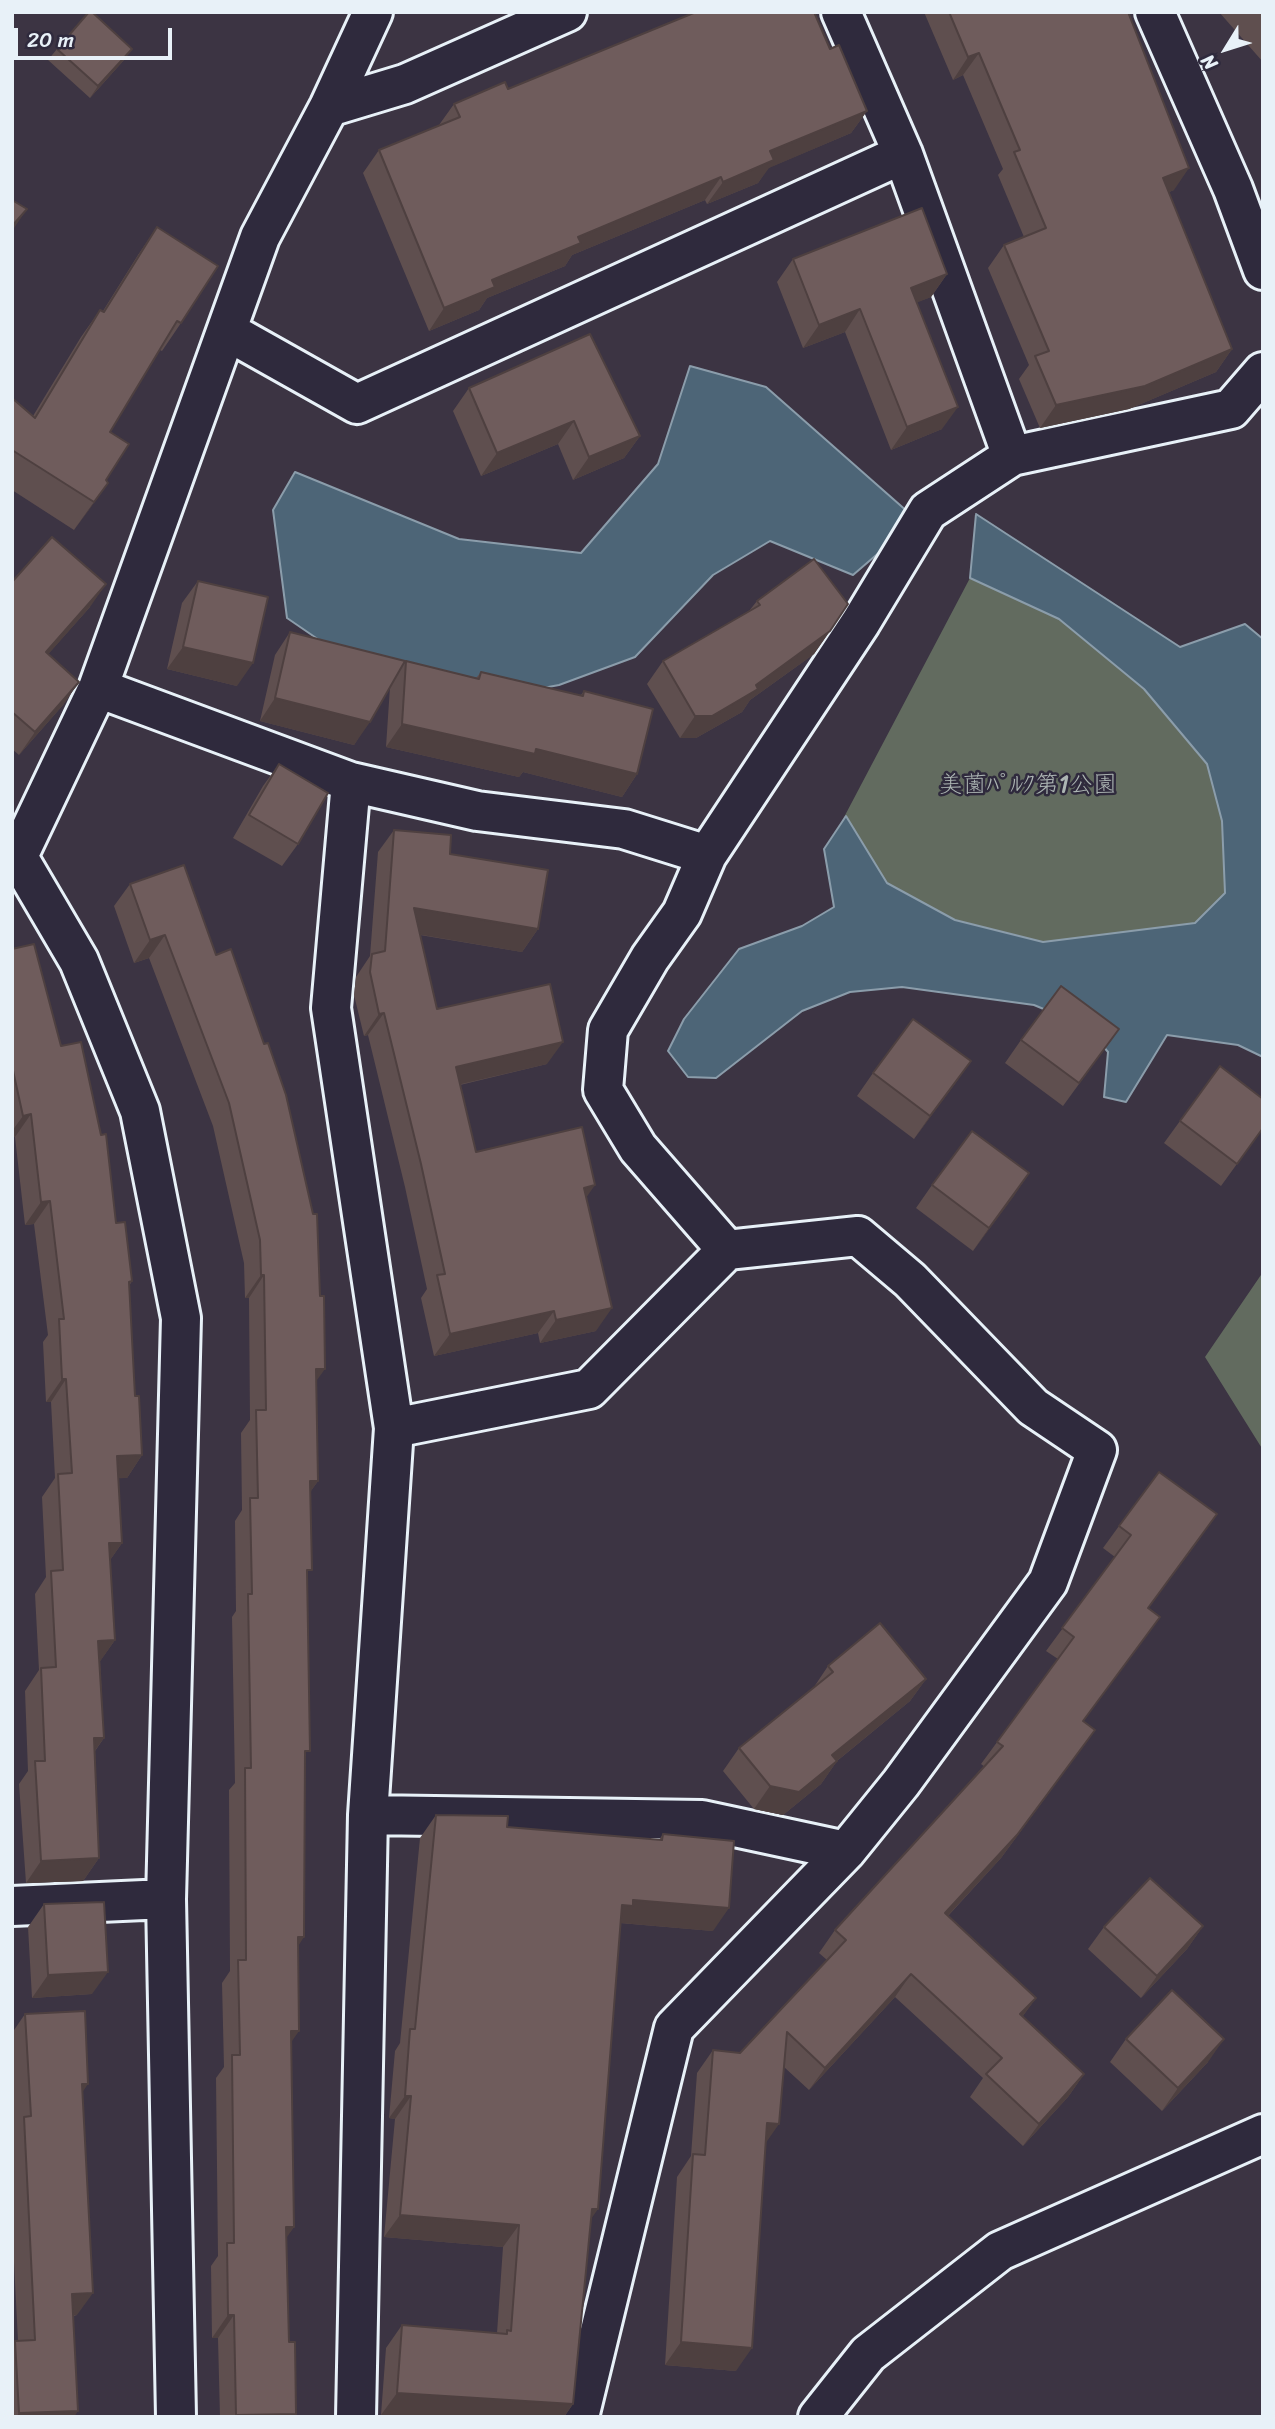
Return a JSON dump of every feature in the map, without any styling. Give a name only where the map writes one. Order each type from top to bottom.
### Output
[{"type":"street","points":[[176,2417],[166,1899],[181,1318],[140,1111],[79,961],[14,853],[98,688],[260,237],[329,107],[373,12]]},
{"type":"street","points":[[329,107],[405,83],[567,12]]},
{"type":"street","points":[[841,12],[903,155],[1012,456]]},
{"type":"street","points":[[1155,12],[1233,189],[1263,270]]},
{"type":"street","points":[[227,331],[357,404],[903,155]]},
{"type":"street","points":[[727,1250],[638,1148],[603,1090],[608,1030],[650,958],[682,913],[707,855],[861,622],[928,511],[1012,456],[1231,409],[1263,372]]},
{"type":"street","points":[[98,688],[351,782],[477,811],[624,829],[707,855]]},
{"type":"street","points":[[351,782],[331,1008],[394,1428],[368,1815],[356,2417]]},
{"type":"street","points":[[394,1428],[589,1389],[727,1250],[858,1236],[910,1280],[1033,1407],[1097,1450],[1048,1582],[901,1783],[846,1851],[674,2028],[579,2417]]},
{"type":"street","points":[[368,1815],[702,1820],[846,1851]]},
{"type":"street","points":[[12,1906],[166,1899]]},
{"type":"street","points":[[818,2417],[868,2354],[1000,2251],[1226,2148],[1263,2134]]},
{"type":"green space","name":"美薗ﾊﾟﾙｸ第1公園","points":[[970,578],[1059,619],[1144,689],[1207,764],[1222,821],[1225,893],[1195,923],[1043,942],[955,920],[887,883],[842,821]]},
{"type":"green space","points":[[1263,1272],[1263,1450],[1205,1357]]},
{"type":"water","points":[[690,366],[766,387],[917,520],[853,575],[770,541],[713,575],[635,657],[559,685],[484,699],[379,681],[287,618],[273,510],[295,472],[459,539],[581,553],[658,464]]},
{"type":"water","points":[[976,514],[1180,647],[1245,624],[1263,639],[1263,1057],[1238,1045],[1167,1035],[1126,1102],[1104,1097],[1108,1052],[1087,1027],[1034,1005],[902,987],[850,992],[802,1011],[716,1078],[688,1077],[668,1051],[684,1019],[739,949],[802,926],[834,907],[824,849],[846,816],[887,883],[955,920],[1043,942],[1195,923],[1225,893],[1222,821],[1207,764],[1144,689],[1059,619],[970,578]]},
{"type":"building","points":[[89,12],[132,49],[98,86],[57,49]]},
{"type":"building","points":[[696,12],[814,12],[830,49],[839,45],[867,111],[770,151],[774,160],[723,182],[721,177],[578,237],[581,243],[492,280],[495,287],[444,308],[379,150],[460,117],[454,104],[505,82],[508,89]]},
{"type":"building","points":[[949,12],[1128,12],[1189,168],[1163,178],[1232,349],[1145,386],[1056,405],[1035,356],[1049,351],[1004,245],[1046,228],[1014,152],[1020,150],[979,53],[968,57]]},
{"type":"building","points":[[12,200],[27,209],[12,226]]},
{"type":"building","points":[[922,208],[947,274],[911,288],[958,407],[907,427],[860,309],[819,325],[793,259]]},
{"type":"building","points":[[157,227],[218,266],[181,323],[177,321],[110,432],[129,444],[106,480],[108,483],[94,502],[12,450],[12,398],[35,418],[100,310],[104,312]]},
{"type":"building","points":[[590,334],[640,436],[589,457],[574,421],[497,453],[469,388]]},
{"type":"building","points":[[52,537],[106,584],[46,652],[79,682],[35,732],[12,712],[12,582]]},
{"type":"building","points":[[814,559],[848,604],[830,631],[756,685],[758,689],[712,716],[695,716],[663,661],[760,605],[757,601]]},
{"type":"building","points":[[198,581],[268,597],[253,663],[183,647]]},
{"type":"building","points":[[290,632],[405,661],[370,722],[275,698]]},
{"type":"building","points":[[406,661],[479,679],[481,672],[583,696],[584,691],[653,709],[637,774],[536,749],[535,754],[402,724]]},
{"type":"building","points":[[279,764],[328,793],[298,844],[249,815]]},
{"type":"building","points":[[394,830],[451,835],[450,854],[548,870],[538,929],[414,908],[437,1009],[550,984],[563,1042],[456,1067],[476,1152],[582,1127],[595,1185],[584,1188],[612,1308],[556,1320],[554,1311],[450,1334],[437,1275],[445,1274],[421,1164],[384,1013],[379,1014],[370,972],[372,954],[385,951]]},
{"type":"building","points":[[184,865],[216,955],[231,949],[264,1044],[268,1043],[286,1095],[313,1214],[317,1214],[320,1296],[324,1296],[325,1369],[316,1369],[318,1481],[310,1481],[312,1570],[307,1570],[310,1751],[305,1751],[304,1937],[298,1937],[299,2031],[291,2031],[294,2227],[286,2227],[289,2342],[295,2342],[296,2414],[236,2415],[234,2315],[228,2315],[227,2243],[234,2243],[232,2055],[240,2055],[238,1960],[246,1960],[245,1768],[251,1768],[248,1594],[252,1594],[250,1498],[258,1498],[256,1410],[266,1410],[264,1275],[261,1275],[260,1240],[229,1103],[165,935],[150,940],[130,884]]},
{"type":"building","points":[[34,944],[61,1046],[81,1042],[101,1135],[106,1134],[116,1223],[125,1222],[132,1281],[129,1282],[135,1396],[139,1396],[142,1455],[117,1456],[122,1543],[109,1543],[115,1640],[98,1641],[104,1738],[94,1738],[99,1858],[41,1861],[35,1761],[45,1761],[41,1668],[56,1667],[51,1571],[63,1570],[58,1474],[72,1473],[66,1379],[62,1379],[59,1319],[64,1319],[50,1201],[41,1202],[31,1114],[23,1116],[12,1066],[12,949]]},
{"type":"building","points":[[1061,986],[1119,1029],[1079,1083],[1021,1040]]},
{"type":"building","points":[[913,1019],[971,1061],[930,1116],[873,1073]]},
{"type":"building","points":[[1220,1066],[1263,1099],[1263,1128],[1237,1164],[1180,1121]]},
{"type":"building","points":[[972,1131],[1029,1173],[989,1228],[932,1185]]},
{"type":"building","points":[[1159,1472],[1217,1514],[1148,1608],[1160,1617],[1083,1721],[1095,1730],[1017,1835],[945,1913],[1036,1998],[1020,2014],[1084,2074],[1039,2124],[986,2074],[1002,2058],[911,1974],[825,2068],[787,2032],[779,2124],[767,2123],[752,2348],[681,2342],[693,2154],[705,2155],[713,2050],[740,2053],[846,1940],[835,1930],[1003,1746],[997,1742],[1074,1637],[1062,1628],[1131,1535],[1119,1526]]},
{"type":"building","points":[[880,1623],[926,1679],[832,1755],[837,1761],[799,1792],[770,1786],[739,1748],[833,1672],[828,1666]]},
{"type":"building","points":[[436,1815],[508,1816],[507,1827],[662,1840],[663,1834],[734,1841],[729,1908],[633,1900],[633,1906],[622,1905],[598,2209],[592,2209],[573,2404],[397,2393],[402,2325],[507,2334],[507,2330],[511,2331],[519,2225],[400,2215],[411,2096],[405,2096],[410,2029],[415,2029]]},
{"type":"building","points":[[1150,1878],[1203,1926],[1157,1976],[1104,1927]]},
{"type":"building","points":[[104,1902],[108,1972],[48,1975],[44,1904]]},
{"type":"building","points":[[1172,1990],[1224,2039],[1178,2088],[1126,2039]]},
{"type":"building","points":[[85,2011],[88,2084],[82,2084],[93,2293],[72,2294],[78,2411],[19,2413],[15,2341],[35,2340],[24,2117],[31,2116],[25,2014]]}]
